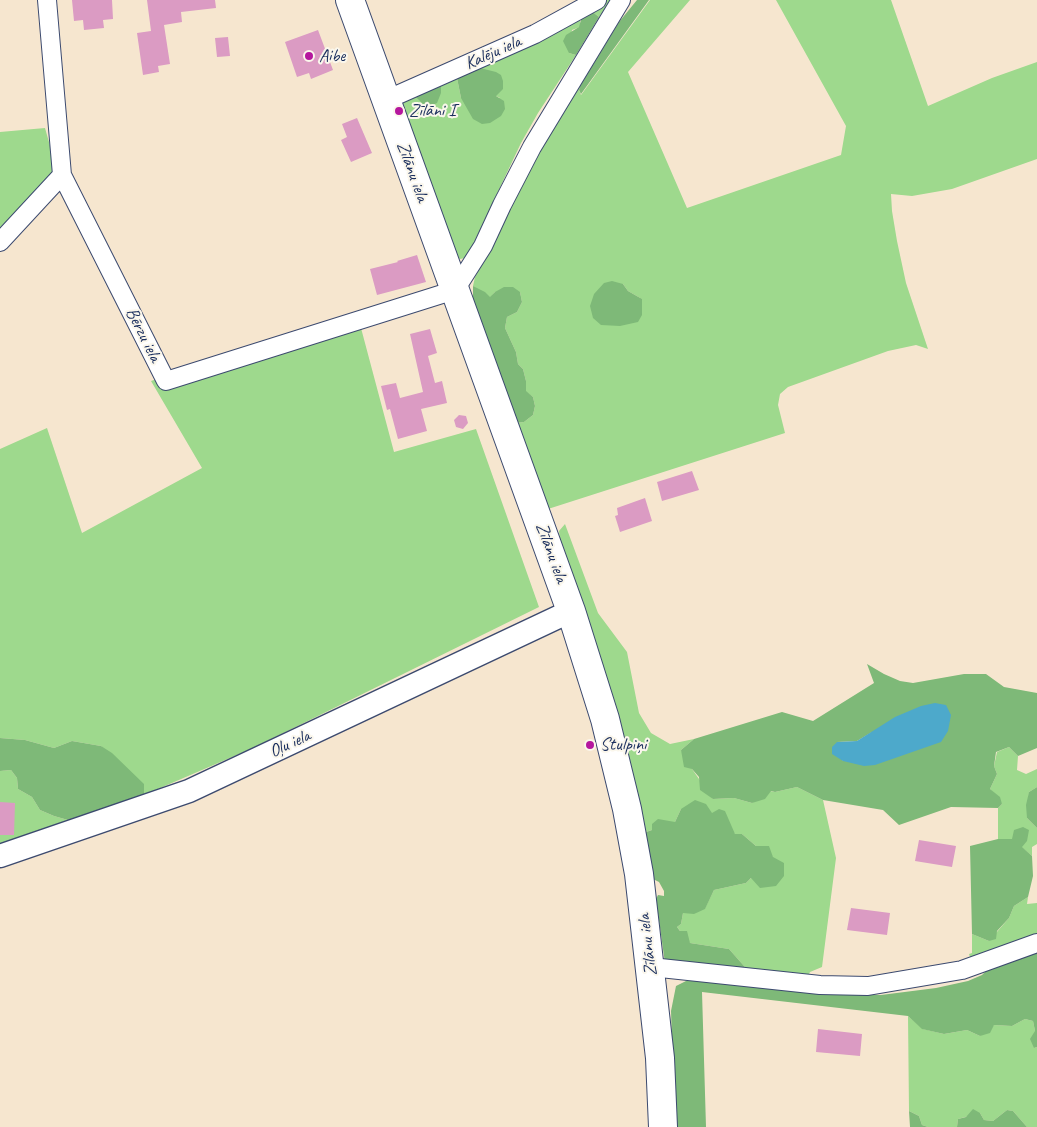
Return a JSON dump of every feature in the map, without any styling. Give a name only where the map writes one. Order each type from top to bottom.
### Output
[{"type":"highway","name":"Zīlānu iela","points":[[350,0],[572,611],[605,719],[627,809],[639,874],[660,1058],[663,1127]]},
{"type":"street","name":"Bērzu iela","points":[[47,0],[62,175],[166,381],[455,290]]},
{"type":"street","name":"Kalēju iela","points":[[386,100],[535,34],[597,0]]},
{"type":"street","points":[[455,290],[483,246],[532,147],[621,0]]},
{"type":"street","points":[[0,242],[62,175]]},
{"type":"street","name":"Oļu iela","points":[[0,856],[189,791],[572,611]]},
{"type":"street","points":[[650,967],[820,985],[868,986],[962,970],[1037,943]]},
{"type":"green space","points":[[603,0],[611,0],[599,17],[594,13],[580,20],[580,27],[572,30],[569,53],[576,55],[521,143],[469,253],[465,258],[460,259],[456,257],[399,105],[401,100],[441,81],[457,78],[461,98],[500,98],[496,96],[476,67]]},
{"type":"green space","points":[[637,0],[649,0],[581,94],[580,86],[619,22]]},
{"type":"green space","points":[[650,0],[690,0],[628,72],[687,208],[841,155],[846,126],[776,0],[891,0],[928,106],[992,78],[1037,62],[1037,159],[952,189],[912,196],[891,194],[897,241],[906,283],[928,349],[916,345],[888,351],[788,387],[780,394],[778,405],[785,433],[548,509],[516,423],[524,422],[533,415],[535,406],[533,397],[526,392],[523,369],[518,364],[516,352],[505,328],[507,317],[517,312],[522,302],[520,292],[495,292],[490,298],[473,286],[475,277],[529,171],[550,133],[580,86],[581,95]],"holes":[[[604,284],[623,284],[628,291],[642,299]]]},
{"type":"green space","points":[[594,13],[599,17],[576,55],[569,53],[563,41],[566,35],[579,27],[582,16]]},
{"type":"green space","points":[[476,67],[496,72],[501,75],[503,81],[503,89],[496,96],[504,101],[505,109],[501,116],[490,123],[482,124],[473,119],[461,98],[457,78]]},
{"type":"green space","points":[[441,81],[441,93],[437,103],[430,106],[424,105],[413,94]]},
{"type":"green space","points":[[45,128],[58,174],[0,240],[0,132]]},
{"type":"green space","points":[[612,281],[623,284],[628,291],[642,299],[642,315],[638,322],[620,326],[601,325],[593,318],[590,306],[594,294],[604,283]]},
{"type":"green space","points":[[473,286],[490,297],[504,287],[513,287],[520,292],[522,302],[517,312],[507,317],[505,328],[516,352],[518,364],[523,369],[526,391],[533,397],[535,406],[533,415],[524,422],[516,423],[473,301]]},
{"type":"green space","points":[[357,313],[394,452],[476,429],[539,607],[253,748],[144,795],[101,746],[72,741],[54,748],[25,740],[0,738],[0,449],[47,428],[82,533],[202,468],[151,381]]},
{"type":"green space","points":[[565,524],[598,613],[627,652],[639,713],[651,733],[670,744],[694,739],[681,750],[713,799],[734,798],[752,803],[770,791],[775,792],[797,787],[823,800],[836,858],[822,967],[810,972],[807,978],[752,975],[729,949],[690,943],[677,927],[681,924],[683,913],[705,908],[714,890],[746,883],[773,857],[742,834],[735,834],[712,813],[681,809],[675,822],[643,833],[560,540],[559,531]]},
{"type":"green space","points":[[867,664],[900,681],[913,683],[964,674],[986,674],[1004,687],[1037,693],[1037,748],[1018,756],[1009,747],[996,752],[994,766],[997,774],[990,789],[1000,797],[1002,804],[998,808],[951,807],[899,825],[883,810],[823,800],[797,787],[775,792],[771,791],[765,799],[752,803],[734,798],[713,799],[700,790],[699,777],[692,769],[684,767],[681,750],[694,739],[782,712],[813,721],[874,683]],"holes":[[[872,732],[843,761],[837,742],[857,741]]]},
{"type":"green space","points":[[0,738],[25,740],[54,748],[72,741],[101,746],[112,753],[144,784],[144,795],[68,820],[54,816],[40,810],[32,797],[18,789],[17,778],[11,770],[0,771]]},
{"type":"green space","points":[[1009,747],[1018,756],[1017,770],[1026,774],[1037,769],[1037,787],[1029,792],[1027,818],[1037,828],[1037,844],[1032,847],[1032,856],[1012,839],[998,839],[998,808],[1002,804],[990,789],[997,774],[994,766],[997,752]]},
{"type":"green space","points":[[11,770],[17,778],[18,789],[32,797],[40,810],[68,820],[0,845],[0,771]]},
{"type":"green space","points":[[1037,787],[1037,828],[1027,818],[1026,805],[1029,792]]},
{"type":"green space","points":[[695,800],[706,804],[712,813],[719,809],[725,811],[735,834],[742,834],[756,846],[769,846],[773,857],[784,863],[784,876],[776,886],[760,888],[751,878],[746,883],[714,890],[705,909],[694,914],[683,913],[681,924],[677,927],[680,931],[687,931],[690,943],[729,949],[752,975],[665,963],[656,899],[658,895],[664,896],[664,891],[659,882],[653,879],[643,833],[652,830],[652,824],[658,819],[675,822],[681,809]]},
{"type":"green space","points":[[1023,827],[1029,830],[1027,841],[1022,847],[1032,856],[1033,876],[1028,897],[1014,906],[1009,918],[997,931],[996,939],[989,941],[972,934],[970,846],[998,839],[1012,839],[1014,830]]},
{"type":"green space","points":[[1028,897],[1027,904],[1037,903],[1037,936],[973,959],[970,957],[969,954],[972,953],[972,934],[989,941],[1009,918],[1014,906]]},
{"type":"green space","points":[[1037,948],[1037,1047],[1034,1048],[1030,1039],[1035,1031],[1033,1021],[1025,1019],[1012,1026],[994,1025],[990,1033],[980,1036],[967,1030],[944,1034],[922,1029],[908,1016],[702,992],[706,1127],[675,1127],[671,1011],[676,986],[688,980],[819,993],[881,995],[936,988],[968,981],[982,975],[990,967]]},
{"type":"green space","points":[[908,1016],[923,1029],[944,1034],[967,1030],[980,1036],[994,1025],[1012,1026],[1025,1019],[1033,1021],[1035,1031],[1034,1048],[1037,1047],[1037,1127],[1027,1127],[1013,1111],[1007,1110],[993,1121],[984,1120],[980,1113],[958,1119],[957,1127],[928,1127],[922,1125],[919,1116],[909,1111]]},
{"type":"green space","points":[[973,1109],[980,1113],[984,1120],[993,1121],[1007,1110],[1013,1111],[1027,1127],[957,1127],[958,1119],[966,1117]]},
{"type":"green space","points":[[909,1111],[919,1116],[922,1125],[928,1127],[910,1127]]},
{"type":"water","points":[[935,703],[946,705],[951,715],[948,731],[941,742],[875,765],[864,766],[843,761],[832,754],[832,747],[837,742],[857,741],[895,717],[921,706]]},
{"type":"building","points":[[72,0],[112,0],[113,19],[103,20],[104,28],[84,30],[83,20],[74,21]]},
{"type":"building","points":[[147,0],[215,0],[216,8],[181,12],[182,22],[164,25],[170,64],[158,66],[159,72],[143,75],[137,33],[151,31]]},
{"type":"building","name":"Aibe","points":[[318,30],[333,70],[311,79],[309,73],[297,77],[285,42]]},
{"type":"building","points":[[228,37],[230,56],[217,57],[215,38]]},
{"type":"building","points":[[357,118],[372,153],[351,162],[341,140],[347,137],[342,124]]},
{"type":"building","points":[[417,255],[426,282],[377,295],[370,269]]},
{"type":"building","points":[[430,329],[437,353],[428,356],[435,383],[442,381],[447,403],[421,409],[427,431],[398,439],[390,409],[387,410],[381,386],[396,383],[400,398],[423,392],[410,334]]},
{"type":"building","points":[[459,415],[466,416],[468,423],[463,429],[456,427],[454,420]]},
{"type":"building","points":[[692,471],[699,490],[662,501],[657,482]]},
{"type":"building","points":[[645,498],[652,521],[620,532],[615,516],[618,515],[617,508]]},
{"type":"building","points":[[0,802],[15,803],[14,835],[0,835]]},
{"type":"building","points":[[919,840],[956,846],[952,867],[915,861]]},
{"type":"building","points":[[851,908],[890,913],[887,935],[847,930]]},
{"type":"building","points":[[818,1029],[862,1034],[860,1056],[816,1052]]},
{"type":"place","name":"Aibe","points":[[309,56]]},
{"type":"place","name":"Zīlāni I","points":[[399,111]]},
{"type":"place","name":"Stulpiņi","points":[[590,745]]}]
